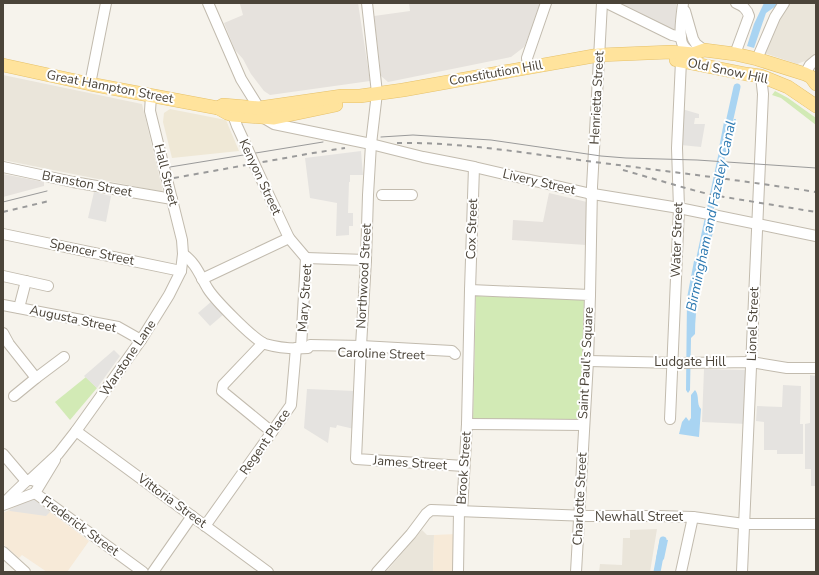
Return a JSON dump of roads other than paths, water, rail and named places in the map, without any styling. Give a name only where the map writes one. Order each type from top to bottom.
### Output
[{"type":"main road","name":"Constitution Hill","points":[[699,52],[699,58],[727,64],[736,72]]},
{"type":"main road","name":"Constitution Hill","points":[[261,113],[278,105],[342,96],[377,94],[599,55],[699,52],[746,57]]},
{"type":"main road","name":"Constitution Hill","points":[[631,54],[681,61]]},
{"type":"main road","name":"Old Snow Hill","points":[[746,57],[813,76]]},
{"type":"main road","name":"Old Snow Hill","points":[[681,61],[761,76],[788,87],[811,103]]},
{"type":"main road","name":"Great Hampton Street","points":[[3,65],[90,84],[218,108],[233,115],[261,113]]},
{"type":"main road","points":[[781,67],[790,76],[792,81],[788,87]]},
{"type":"main road","points":[[811,103],[803,88],[813,76]]},
{"type":"main road","name":"Constitution Hill","points":[[261,113],[268,114],[319,108],[342,104],[360,96]]},
{"type":"main road","name":"Great Hampton Street","points":[[218,108],[224,105],[261,113]]},
{"type":"street","points":[[90,84],[106,3]]},
{"type":"street","points":[[208,3],[227,44],[241,80],[261,113]]},
{"type":"street","name":"Northwood Street","points":[[356,459],[360,349],[366,260],[374,194],[371,144],[377,94],[367,3]]},
{"type":"street","points":[[528,67],[527,58],[546,3]]},
{"type":"street","name":"Henrietta Street","points":[[590,295],[592,194],[602,3]]},
{"type":"street","points":[[607,3],[672,35],[681,37]]},
{"type":"street","points":[[683,3],[681,22],[681,37],[683,46],[699,52]]},
{"type":"street","points":[[683,3],[693,39],[699,52]]},
{"type":"street","points":[[736,3],[748,11],[749,16],[746,57]]},
{"type":"street","points":[[746,57],[784,3]]},
{"type":"street","points":[[227,44],[239,61],[257,96],[264,101],[278,105]]},
{"type":"street","points":[[813,76],[810,65],[816,60]]},
{"type":"street","name":"Water Street","points":[[668,412],[676,363],[679,208],[677,148],[681,61]]},
{"type":"street","name":"Lionel Street","points":[[742,572],[756,225],[763,94],[761,76]]},
{"type":"street","name":"Hall Street","points":[[152,96],[150,111],[182,240],[183,254]]},
{"type":"street","name":"Livery Street","points":[[261,113],[274,124],[371,144],[423,157],[592,194],[679,208],[756,225],[816,236]]},
{"type":"street","name":"Kenyon Street","points":[[233,115],[289,238],[306,258]]},
{"type":"street","name":"Branston Street","points":[[3,167],[73,182],[172,199]]},
{"type":"street","name":"Cox Street","points":[[470,290],[474,167]]},
{"type":"street","points":[[374,194],[412,195]]},
{"type":"street","name":"Spencer Street","points":[[3,234],[181,271]]},
{"type":"street","points":[[183,254],[193,262],[202,279],[289,238]]},
{"type":"street","name":"Warstone Lane","points":[[3,504],[34,492],[49,471],[58,454],[141,340],[169,295],[181,271],[183,254]]},
{"type":"street","name":"Mary Street","points":[[302,348],[306,258],[366,260]]},
{"type":"street","points":[[3,276],[48,286]]},
{"type":"street","name":"Caroline Street","points":[[202,279],[222,305],[247,330],[263,343],[278,347],[302,348],[310,346],[360,349],[452,351],[455,354],[470,355]]},
{"type":"street","points":[[19,308],[26,281]]},
{"type":"street","points":[[467,424],[470,355],[470,290]]},
{"type":"street","name":"Saint Paul's Square","points":[[467,424],[584,425],[590,295],[470,290]]},
{"type":"street","name":"Augusta Street","points":[[4,308],[19,308],[118,327],[141,340]]},
{"type":"street","points":[[3,333],[9,344],[36,378]]},
{"type":"street","points":[[263,343],[223,385],[222,391],[272,432]]},
{"type":"street","name":"Regent Place","points":[[205,526],[291,405],[302,348]]},
{"type":"street","points":[[14,396],[64,357]]},
{"type":"street","name":"Ludgate Hill","points":[[588,361],[676,363],[751,362],[787,368],[816,368]]},
{"type":"street","name":"Brook Street","points":[[458,572],[460,511],[467,424]]},
{"type":"street","name":"Charlotte Street","points":[[576,572],[584,425]]},
{"type":"street","name":"Vittoria Street","points":[[76,431],[268,572]]},
{"type":"street","name":"Frederick Street","points":[[3,454],[26,482],[36,483],[34,492],[143,572]]},
{"type":"street","name":"Warstone Lane","points":[[3,504],[58,454]]},
{"type":"street","name":"James Street","points":[[356,459],[464,466]]},
{"type":"street","name":"Newhall Street","points":[[377,572],[431,510],[578,516],[693,517],[744,524],[816,524]]},
{"type":"street","points":[[153,572],[192,516]]},
{"type":"street","points":[[681,572],[693,517]]},
{"type":"street","points":[[3,552],[25,572]]},
{"type":"water","points":[[764,3],[778,3],[766,13],[754,48],[747,46],[754,24]]},
{"type":"water","points":[[731,115],[733,122],[734,119],[736,119],[729,154],[718,153],[724,122]]},
{"type":"water","points":[[711,223],[715,224],[699,292],[695,320],[695,334],[691,338],[690,390],[688,393],[686,390],[687,298],[694,261],[701,254],[701,260],[704,258]]},
{"type":"water","points":[[695,390],[701,409],[699,437],[679,434],[682,422],[686,417],[689,421],[691,418],[691,395]]},
{"type":"water","points":[[660,539],[668,540],[664,559],[658,567],[656,559]]},
{"type":"waterway","name":"Birmingham and Fazeley Canal","points":[[729,123],[737,87]]},
{"type":"waterway","name":"Birmingham and Fazeley Canal","points":[[699,262],[724,145]]},
{"type":"waterway","name":"Birmingham and Fazeley Canal","points":[[657,572],[663,540]]},
{"type":"tram line","points":[[381,137],[413,135],[491,140],[601,156],[697,160],[816,168]]},
{"type":"tram line","points":[[170,167],[323,142]]},
{"type":"tram line","points":[[3,202],[47,191]]},
{"type":"railway","points":[[397,143],[469,146],[816,192]]},
{"type":"railway","points":[[174,178],[345,148]]},
{"type":"railway","points":[[623,170],[712,195],[816,212]]},
{"type":"railway","points":[[3,212],[49,201]]}]
